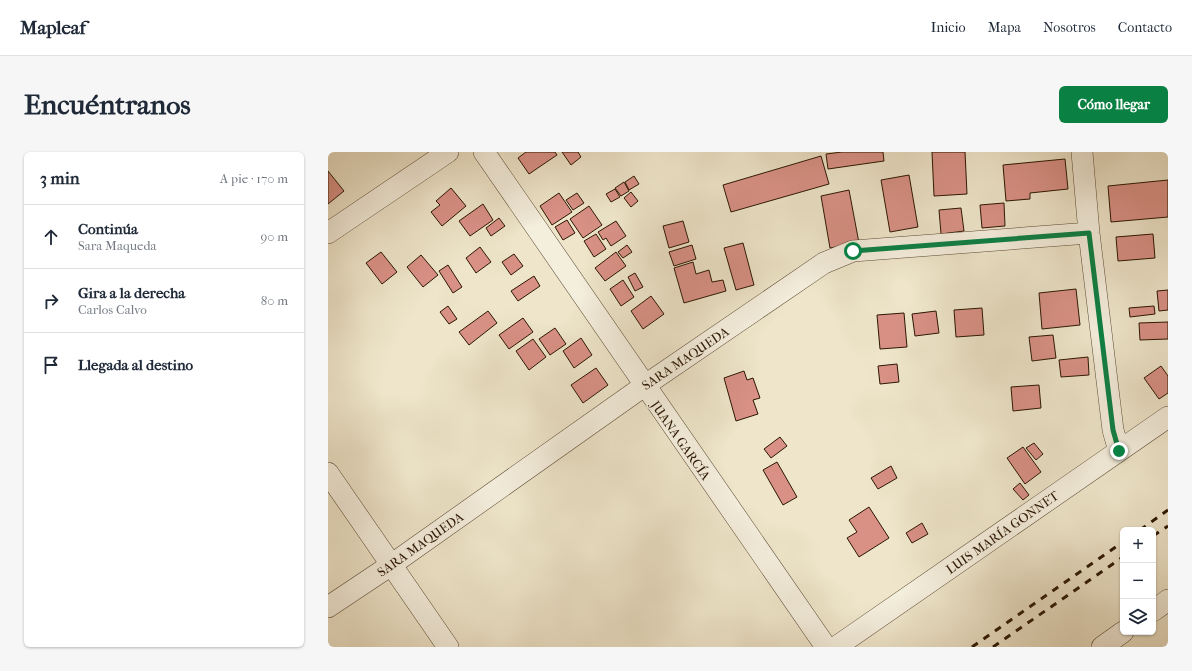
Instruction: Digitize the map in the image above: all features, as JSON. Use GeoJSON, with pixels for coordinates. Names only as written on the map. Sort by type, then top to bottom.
{"type":"FeatureCollection","features":[{"type":"Feature","properties":{"kind":"street"},"geometry":{"type":"LineString","coordinates":[[328,233],[448,152]]}},
{"type":"Feature","properties":{"kind":"street","name":"JUANA GARCÍA"},"geometry":{"type":"LineString","coordinates":[[484,152],[644,386],[826,647]]}},
{"type":"Feature","properties":{"kind":"street"},"geometry":{"type":"LineString","coordinates":[[1082,152],[1089,233],[1113,430],[1119,451]]}},
{"type":"Feature","properties":{"kind":"street","name":"SARA MAQUEDA"},"geometry":{"type":"LineString","coordinates":[[328,607],[391,565],[644,386],[824,263],[853,251],[1089,233]]}},
{"type":"Feature","properties":{"kind":"street","name":"LUIS MARÍA GONNET"},"geometry":{"type":"LineString","coordinates":[[836,647],[1168,417]]}},
{"type":"Feature","properties":{"kind":"street"},"geometry":{"type":"LineString","coordinates":[[328,473],[448,647]]}},
{"type":"Feature","properties":{"kind":"street"},"geometry":{"type":"LineString","coordinates":[[1156,609],[1168,600]]}},
{"type":"Feature","properties":{"kind":"street"},"geometry":{"type":"LineString","coordinates":[[1102,647],[1120,634]]}},
{"type":"Feature","properties":{"kind":"building"},"geometry":{"type":"Polygon","coordinates":[[[526,152],[555,152],[557,155],[529,174],[518,158],[526,152]]]}},
{"type":"Feature","properties":{"kind":"building"},"geometry":{"type":"Polygon","coordinates":[[[562,152],[578,152],[581,157],[571,165],[562,152]]]}},
{"type":"Feature","properties":{"kind":"building"},"geometry":{"type":"Polygon","coordinates":[[[842,152],[883,152],[884,161],[828,169],[826,154],[842,152]]]}},
{"type":"Feature","properties":{"kind":"building"},"geometry":{"type":"Polygon","coordinates":[[[932,152],[965,152],[967,194],[934,196],[932,152]]]}},
{"type":"Feature","properties":{"kind":"building"},"geometry":{"type":"Polygon","coordinates":[[[821,156],[829,184],[731,212],[723,185],[821,156]]]}},
{"type":"Feature","properties":{"kind":"building"},"geometry":{"type":"Polygon","coordinates":[[[1065,159],[1068,189],[1030,193],[1030,199],[1006,201],[1003,165],[1065,159]]]}},
{"type":"Feature","properties":{"kind":"building"},"geometry":{"type":"Polygon","coordinates":[[[328,171],[344,191],[328,204],[328,171]]]}},
{"type":"Feature","properties":{"kind":"building"},"geometry":{"type":"Polygon","coordinates":[[[909,175],[918,227],[890,232],[881,180],[909,175]]]}},
{"type":"Feature","properties":{"kind":"building"},"geometry":{"type":"Polygon","coordinates":[[[634,176],[639,184],[629,190],[625,182],[634,176]]]}},
{"type":"Feature","properties":{"kind":"building"},"geometry":{"type":"Polygon","coordinates":[[[1168,180],[1168,217],[1111,222],[1108,186],[1168,180]]]}},
{"type":"Feature","properties":{"kind":"building"},"geometry":{"type":"Polygon","coordinates":[[[624,182],[629,191],[621,196],[615,188],[624,182]]]}},
{"type":"Feature","properties":{"kind":"building"},"geometry":{"type":"Polygon","coordinates":[[[451,188],[466,206],[442,226],[431,212],[440,205],[436,201],[451,188]]]}},
{"type":"Feature","properties":{"kind":"building"},"geometry":{"type":"Polygon","coordinates":[[[615,189],[620,197],[611,202],[606,194],[615,189]]]}},
{"type":"Feature","properties":{"kind":"building"},"geometry":{"type":"Polygon","coordinates":[[[849,190],[859,243],[830,248],[821,196],[849,190]]]}},
{"type":"Feature","properties":{"kind":"building"},"geometry":{"type":"Polygon","coordinates":[[[631,192],[638,201],[631,207],[624,198],[631,192]]]}},
{"type":"Feature","properties":{"kind":"building"},"geometry":{"type":"Polygon","coordinates":[[[559,193],[572,212],[552,225],[540,206],[559,193]]]}},
{"type":"Feature","properties":{"kind":"building"},"geometry":{"type":"Polygon","coordinates":[[[577,193],[584,203],[573,210],[566,200],[577,193]]]}},
{"type":"Feature","properties":{"kind":"building"},"geometry":{"type":"Polygon","coordinates":[[[1004,203],[1005,226],[982,228],[980,205],[1004,203]]]}},
{"type":"Feature","properties":{"kind":"building"},"geometry":{"type":"Polygon","coordinates":[[[483,204],[493,220],[470,236],[459,221],[483,204]]]}},
{"type":"Feature","properties":{"kind":"building"},"geometry":{"type":"Polygon","coordinates":[[[589,206],[602,225],[583,238],[570,219],[589,206]]]}},
{"type":"Feature","properties":{"kind":"building"},"geometry":{"type":"Polygon","coordinates":[[[961,208],[964,231],[941,234],[939,210],[961,208]]]}},
{"type":"Feature","properties":{"kind":"building"},"geometry":{"type":"Polygon","coordinates":[[[499,218],[505,226],[491,236],[486,228],[499,218]]]}},
{"type":"Feature","properties":{"kind":"building"},"geometry":{"type":"Polygon","coordinates":[[[567,220],[575,233],[563,240],[555,227],[567,220]]]}},
{"type":"Feature","properties":{"kind":"building"},"geometry":{"type":"Polygon","coordinates":[[[616,221],[626,236],[611,246],[606,238],[603,240],[598,232],[616,221]]]}},
{"type":"Feature","properties":{"kind":"building"},"geometry":{"type":"Polygon","coordinates":[[[683,221],[689,242],[669,248],[663,226],[683,221]]]}},
{"type":"Feature","properties":{"kind":"building"},"geometry":{"type":"Polygon","coordinates":[[[596,234],[606,249],[594,257],[584,241],[596,234]]]}},
{"type":"Feature","properties":{"kind":"building"},"geometry":{"type":"Polygon","coordinates":[[[1153,234],[1155,258],[1118,261],[1116,237],[1153,234]]]}},
{"type":"Feature","properties":{"kind":"building"},"geometry":{"type":"Polygon","coordinates":[[[743,243],[754,285],[736,290],[724,248],[743,243]]]}},
{"type":"Feature","properties":{"kind":"building"},"geometry":{"type":"Polygon","coordinates":[[[627,245],[632,252],[623,258],[618,252],[627,245]]]}},
{"type":"Feature","properties":{"kind":"building"},"geometry":{"type":"Polygon","coordinates":[[[692,245],[696,259],[674,266],[669,252],[692,245]]]}},
{"type":"Feature","properties":{"kind":"building"},"geometry":{"type":"Polygon","coordinates":[[[480,247],[491,262],[476,273],[466,258],[480,247]]]}},
{"type":"Feature","properties":{"kind":"building"},"geometry":{"type":"Polygon","coordinates":[[[381,252],[397,272],[382,284],[366,263],[381,252]]]}},
{"type":"Feature","properties":{"kind":"building"},"geometry":{"type":"Polygon","coordinates":[[[616,252],[626,266],[605,281],[595,268],[616,252]]]}},
{"type":"Feature","properties":{"kind":"building"},"geometry":{"type":"Polygon","coordinates":[[[514,254],[523,266],[511,275],[502,262],[514,254]]]}},
{"type":"Feature","properties":{"kind":"building"},"geometry":{"type":"Polygon","coordinates":[[[421,255],[438,275],[423,287],[407,267],[421,255]]]}},
{"type":"Feature","properties":{"kind":"building"},"geometry":{"type":"Polygon","coordinates":[[[693,262],[696,274],[709,270],[712,282],[723,280],[726,291],[684,303],[674,268],[693,262]]]}},
{"type":"Feature","properties":{"kind":"building"},"geometry":{"type":"Polygon","coordinates":[[[448,265],[462,287],[453,293],[439,271],[448,265]]]}},
{"type":"Feature","properties":{"kind":"building"},"geometry":{"type":"Polygon","coordinates":[[[635,273],[643,287],[635,291],[628,277],[635,273]]]}},
{"type":"Feature","properties":{"kind":"building"},"geometry":{"type":"Polygon","coordinates":[[[534,276],[540,286],[518,301],[511,291],[534,276]]]}},
{"type":"Feature","properties":{"kind":"building"},"geometry":{"type":"Polygon","coordinates":[[[623,280],[634,297],[621,306],[610,289],[623,280]]]}},
{"type":"Feature","properties":{"kind":"building"},"geometry":{"type":"Polygon","coordinates":[[[1076,289],[1080,325],[1042,329],[1039,293],[1076,289]]]}},
{"type":"Feature","properties":{"kind":"building"},"geometry":{"type":"Polygon","coordinates":[[[1168,290],[1168,310],[1159,311],[1157,291],[1168,290]]]}},
{"type":"Feature","properties":{"kind":"building"},"geometry":{"type":"Polygon","coordinates":[[[651,296],[664,314],[643,329],[631,311],[651,296]]]}},
{"type":"Feature","properties":{"kind":"building"},"geometry":{"type":"Polygon","coordinates":[[[448,306],[457,319],[449,324],[440,312],[448,306]]]}},
{"type":"Feature","properties":{"kind":"building"},"geometry":{"type":"Polygon","coordinates":[[[1154,306],[1155,314],[1130,317],[1129,308],[1154,306]]]}},
{"type":"Feature","properties":{"kind":"building"},"geometry":{"type":"Polygon","coordinates":[[[982,308],[984,335],[956,337],[954,310],[982,308]]]}},
{"type":"Feature","properties":{"kind":"building"},"geometry":{"type":"Polygon","coordinates":[[[488,311],[497,323],[469,345],[459,332],[488,311]]]}},
{"type":"Feature","properties":{"kind":"building"},"geometry":{"type":"Polygon","coordinates":[[[936,311],[939,333],[915,336],[912,314],[936,311]]]}},
{"type":"Feature","properties":{"kind":"building"},"geometry":{"type":"Polygon","coordinates":[[[904,313],[907,347],[880,349],[877,315],[904,313]]]}},
{"type":"Feature","properties":{"kind":"building"},"geometry":{"type":"Polygon","coordinates":[[[523,318],[533,332],[509,349],[499,335],[523,318]]]}},
{"type":"Feature","properties":{"kind":"building"},"geometry":{"type":"Polygon","coordinates":[[[1168,322],[1168,339],[1140,340],[1139,323],[1168,322]]]}},
{"type":"Feature","properties":{"kind":"building"},"geometry":{"type":"Polygon","coordinates":[[[555,328],[566,344],[550,355],[539,339],[555,328]]]}},
{"type":"Feature","properties":{"kind":"building"},"geometry":{"type":"Polygon","coordinates":[[[1053,335],[1056,358],[1032,361],[1029,337],[1053,335]]]}},
{"type":"Feature","properties":{"kind":"building"},"geometry":{"type":"Polygon","coordinates":[[[581,338],[592,355],[574,368],[563,351],[581,338]]]}},
{"type":"Feature","properties":{"kind":"building"},"geometry":{"type":"Polygon","coordinates":[[[533,339],[546,357],[529,370],[516,351],[533,339]]]}},
{"type":"Feature","properties":{"kind":"building"},"geometry":{"type":"Polygon","coordinates":[[[1088,357],[1089,375],[1061,377],[1059,360],[1088,357]]]}},
{"type":"Feature","properties":{"kind":"building"},"geometry":{"type":"Polygon","coordinates":[[[897,364],[899,382],[880,384],[878,366],[897,364]]]}},
{"type":"Feature","properties":{"kind":"building"},"geometry":{"type":"Polygon","coordinates":[[[1161,366],[1168,376],[1168,393],[1159,399],[1144,378],[1161,366]]]}},
{"type":"Feature","properties":{"kind":"building"},"geometry":{"type":"Polygon","coordinates":[[[596,368],[608,385],[583,403],[571,385],[596,368]]]}},
{"type":"Feature","properties":{"kind":"building"},"geometry":{"type":"Polygon","coordinates":[[[744,371],[747,380],[753,378],[760,398],[753,400],[758,414],[736,421],[724,378],[744,371]]]}},
{"type":"Feature","properties":{"kind":"building"},"geometry":{"type":"Polygon","coordinates":[[[1039,385],[1041,408],[1013,411],[1011,387],[1039,385]]]}},
{"type":"Feature","properties":{"kind":"building"},"geometry":{"type":"Polygon","coordinates":[[[780,437],[787,446],[771,458],[764,449],[780,437]]]}},
{"type":"Feature","properties":{"kind":"building"},"geometry":{"type":"Polygon","coordinates":[[[1034,443],[1043,454],[1036,460],[1026,448],[1034,443]]]}},
{"type":"Feature","properties":{"kind":"building"},"geometry":{"type":"Polygon","coordinates":[[[1023,447],[1041,472],[1025,484],[1007,458],[1023,447]]]}},
{"type":"Feature","properties":{"kind":"building"},"geometry":{"type":"Polygon","coordinates":[[[777,462],[797,497],[783,505],[763,470],[777,462]]]}},
{"type":"Feature","properties":{"kind":"building"},"geometry":{"type":"Polygon","coordinates":[[[891,466],[897,478],[878,489],[871,478],[891,466]]]}},
{"type":"Feature","properties":{"kind":"building"},"geometry":{"type":"Polygon","coordinates":[[[1020,483],[1029,495],[1023,500],[1013,489],[1020,483]]]}},
{"type":"Feature","properties":{"kind":"building"},"geometry":{"type":"Polygon","coordinates":[[[869,507],[889,538],[859,557],[847,538],[857,532],[849,520],[869,507]]]}},
{"type":"Feature","properties":{"kind":"building"},"geometry":{"type":"Polygon","coordinates":[[[922,523],[928,534],[912,543],[906,533],[922,523]]]}},
{"type":"Feature","properties":{"kind":"railway"},"geometry":{"type":"LineString","coordinates":[[1144,527],[1168,510]]}},
{"type":"Feature","properties":{"kind":"railway"},"geometry":{"type":"LineString","coordinates":[[1156,534],[1168,526]]}},
{"type":"Feature","properties":{"kind":"railway"},"geometry":{"type":"LineString","coordinates":[[972,647],[1120,544]]}},
{"type":"Feature","properties":{"kind":"railway"},"geometry":{"type":"LineString","coordinates":[[993,647],[1120,559]]}},
{"type":"Feature","properties":{"kind":"route"},"geometry":{"type":"LineString","coordinates":[[853,251],[1089,233],[1113,430],[1119,451]]}}]}
